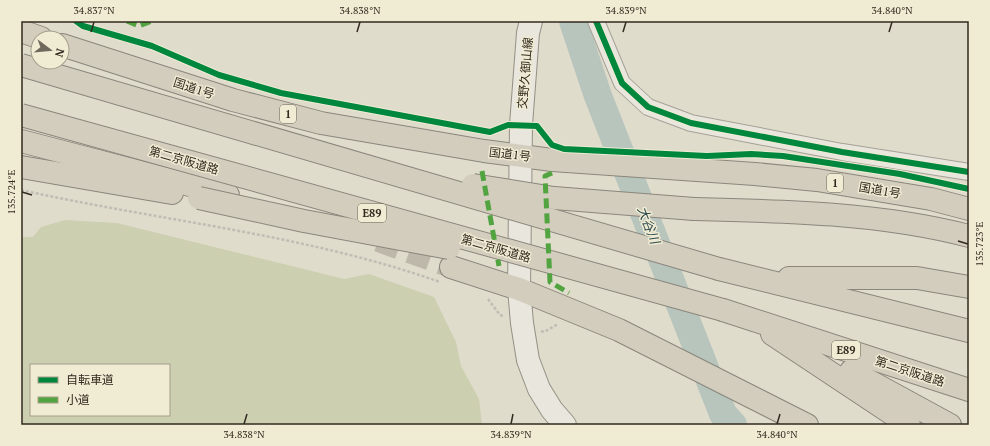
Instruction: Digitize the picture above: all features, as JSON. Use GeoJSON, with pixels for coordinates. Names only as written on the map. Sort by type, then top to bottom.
{"type":"FeatureCollection","features":[{"type":"Feature","properties":{"kind":"highway","name":"国道1号"},"geometry":{"type":"LineString","coordinates":[[70,48],[233,100],[321,123],[484,151],[552,160],[700,170],[816,180],[931,199],[969,209]]}},
{"type":"Feature","properties":{"kind":"highway"},"geometry":{"type":"LineString","coordinates":[[21,66],[204,118],[604,237],[719,269],[969,331]]}},
{"type":"Feature","properties":{"kind":"highway","name":"第二京阪道路"},"geometry":{"type":"LineString","coordinates":[[21,115],[595,276],[723,310],[969,390]]}},
{"type":"Feature","properties":{"kind":"highway"},"geometry":{"type":"LineString","coordinates":[[204,118],[449,180],[500,190],[554,198],[694,209],[795,211],[861,217],[969,236]]}},
{"type":"Feature","properties":{"kind":"highway"},"geometry":{"type":"LineString","coordinates":[[21,141],[299,213]]}},
{"type":"Feature","properties":{"kind":"highway"},"geometry":{"type":"LineString","coordinates":[[21,167],[199,198],[304,221],[595,276]]}},
{"type":"Feature","properties":{"kind":"highway"},"geometry":{"type":"LineString","coordinates":[[744,275],[776,278],[917,278],[969,287]]}},
{"type":"Feature","properties":{"kind":"highway"},"geometry":{"type":"LineString","coordinates":[[448,276],[519,289],[619,330],[759,399],[807,425]]}},
{"type":"Feature","properties":{"kind":"highway"},"geometry":{"type":"LineString","coordinates":[[761,323],[777,338],[909,425]]}},
{"type":"Feature","properties":{"kind":"highway"},"geometry":{"type":"LineString","coordinates":[[795,334],[819,353],[950,425]]}},
{"type":"Feature","properties":{"kind":"main road","name":"交野久御山線"},"geometry":{"type":"LineString","coordinates":[[531,21],[528,33],[521,125],[519,289],[522,323],[528,360],[538,389],[552,410],[565,425]]}},
{"type":"Feature","properties":{"kind":"street"},"geometry":{"type":"LineString","coordinates":[[596,21],[622,83],[648,107],[691,122],[842,152],[969,172]]}},
{"type":"Feature","properties":{"kind":"path"},"geometry":{"type":"LineString","coordinates":[[21,190],[290,240],[448,276]]}},
{"type":"Feature","properties":{"kind":"path"},"geometry":{"type":"LineString","coordinates":[[481,297],[488,299],[500,315],[544,332],[558,324],[565,324]]}},
{"type":"Feature","properties":{"kind":"green space"},"geometry":{"type":"Polygon","coordinates":[[[65,220],[117,223],[344,279],[369,274],[434,297],[456,342],[461,366],[479,399],[482,425],[21,425],[21,237],[33,237],[41,227],[65,220]]]}},
{"type":"Feature","properties":{"kind":"waterway","name":"大谷川"},"geometry":{"type":"LineString","coordinates":[[573,21],[598,96],[723,414],[733,425]]}},
{"type":"Feature","properties":{"kind":"tunnel"},"geometry":{"type":"LineString","coordinates":[[378,241],[451,267]]}},
{"type":"Feature","properties":{"kind":"marked path"},"geometry":{"type":"LineString","coordinates":[[127,21],[139,26],[152,21]]}},
{"type":"Feature","properties":{"kind":"marked path"},"geometry":{"type":"LineString","coordinates":[[482,171],[499,266]]}},
{"type":"Feature","properties":{"kind":"marked path"},"geometry":{"type":"LineString","coordinates":[[552,173],[545,176],[550,282],[569,293]]}},
{"type":"Feature","properties":{"kind":"cycle path"},"geometry":{"type":"LineString","coordinates":[[76,21],[83,26],[152,46],[219,75],[281,93],[490,132],[508,125],[537,126],[552,145],[564,149],[707,156],[751,154],[783,156],[900,174],[969,189]]}},
{"type":"Feature","properties":{"kind":"cycle path"},"geometry":{"type":"LineString","coordinates":[[596,21],[622,83],[648,107],[691,123],[842,152],[969,172]]}}]}
